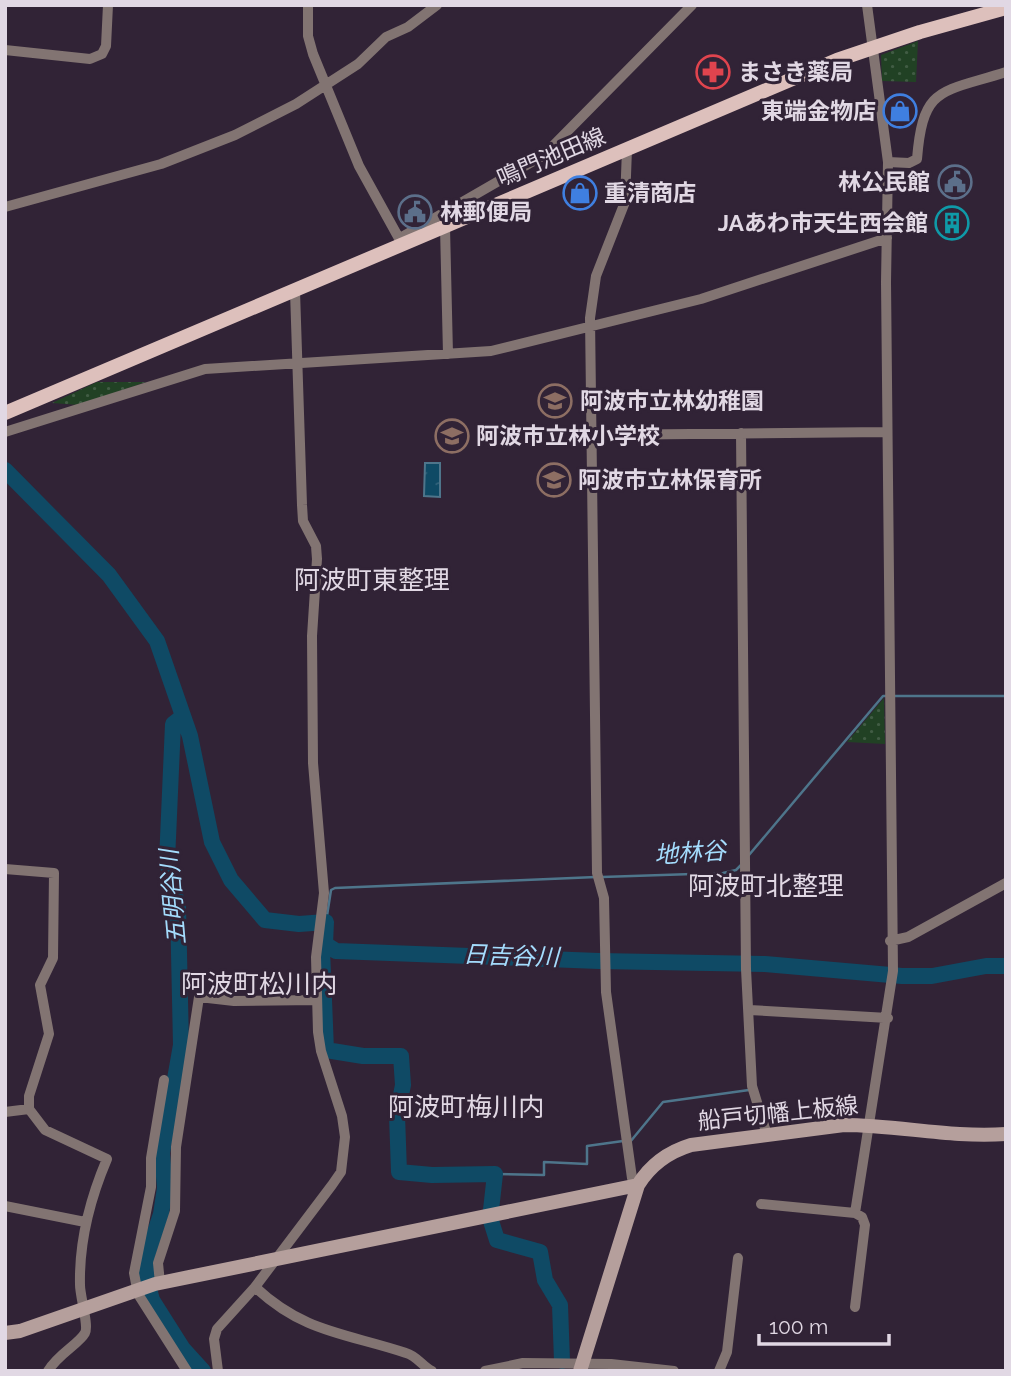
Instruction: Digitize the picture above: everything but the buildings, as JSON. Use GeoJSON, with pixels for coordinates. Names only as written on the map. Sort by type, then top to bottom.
{"type":"FeatureCollection","features":[{"type":"Feature","properties":{"kind":"main road","name":"鳴門池田線"},"geometry":{"type":"LineString","coordinates":[[5,413],[295,291],[401,242],[445,227],[872,49],[1006,8]]}},
{"type":"Feature","properties":{"kind":"street"},"geometry":{"type":"LineString","coordinates":[[5,50],[90,59],[102,54],[106,46],[108,5]]}},
{"type":"Feature","properties":{"kind":"street"},"geometry":{"type":"LineString","coordinates":[[308,5],[308,36],[325,85],[359,166],[401,242],[544,155],[692,5]]}},
{"type":"Feature","properties":{"kind":"street"},"geometry":{"type":"LineString","coordinates":[[5,207],[191,153],[296,104],[358,65],[386,37],[437,5]]}},
{"type":"Feature","properties":{"kind":"street"},"geometry":{"type":"LineString","coordinates":[[855,1213],[867,1125],[888,1018],[892,975],[888,696],[888,162],[867,5]]}},
{"type":"Feature","properties":{"kind":"street"},"geometry":{"type":"LineString","coordinates":[[888,162],[909,163],[917,159],[920,124],[933,99],[947,91],[1006,72]]}},
{"type":"Feature","properties":{"kind":"street"},"geometry":{"type":"LineString","coordinates":[[5,1333],[20,1331],[148,1286],[638,1185],[632,1178],[604,962],[604,898],[599,878],[591,328],[596,276],[625,202],[627,149]]}},
{"type":"Feature","properties":{"kind":"street"},"geometry":{"type":"LineString","coordinates":[[445,227],[448,354]]}},
{"type":"Feature","properties":{"kind":"street"},"geometry":{"type":"LineString","coordinates":[[5,432],[184,373],[491,351],[701,299],[887,238]]}},
{"type":"Feature","properties":{"kind":"street"},"geometry":{"type":"LineString","coordinates":[[218,1371],[214,1339],[217,1329],[255,1287],[341,1172],[345,1154],[342,1116],[321,1051],[317,1000],[316,947],[323,884],[313,763],[312,636],[317,559],[316,546],[303,521],[295,291]]}},
{"type":"Feature","properties":{"kind":"street"},"geometry":{"type":"LineString","coordinates":[[593,435],[887,432]]}},
{"type":"Feature","properties":{"kind":"street"},"geometry":{"type":"LineString","coordinates":[[741,433],[746,964],[752,1086],[767,1135]]}},
{"type":"Feature","properties":{"kind":"street"},"geometry":{"type":"LineString","coordinates":[[5,869],[54,873],[53,958],[40,985],[49,1034],[29,1096],[29,1109],[44,1130],[107,1159],[85,1222],[80,1283],[82,1308],[88,1326],[85,1334],[61,1352],[48,1371]]}},
{"type":"Feature","properties":{"kind":"street"},"geometry":{"type":"LineString","coordinates":[[890,941],[908,937],[1006,883]]}},
{"type":"Feature","properties":{"kind":"street"},"geometry":{"type":"LineString","coordinates":[[148,1286],[175,1211],[175,1155],[199,997],[234,1001],[317,1000]]}},
{"type":"Feature","properties":{"kind":"street"},"geometry":{"type":"LineString","coordinates":[[749,1010],[888,1018]]}},
{"type":"Feature","properties":{"kind":"street"},"geometry":{"type":"LineString","coordinates":[[164,1080],[151,1158],[150,1186],[134,1273],[148,1286],[187,1371]]}},
{"type":"Feature","properties":{"kind":"street"},"geometry":{"type":"LineString","coordinates":[[5,1112],[29,1109]]}},
{"type":"Feature","properties":{"kind":"street","name":"船戸切幡上板線"},"geometry":{"type":"LineString","coordinates":[[581,1368],[638,1185],[647,1170],[675,1150],[691,1144],[867,1125],[947,1135],[1006,1134]]}},
{"type":"Feature","properties":{"kind":"street"},"geometry":{"type":"LineString","coordinates":[[761,1204],[855,1213],[862,1217],[865,1225],[855,1307]]}},
{"type":"Feature","properties":{"kind":"street"},"geometry":{"type":"LineString","coordinates":[[5,1206],[85,1222]]}},
{"type":"Feature","properties":{"kind":"street"},"geometry":{"type":"LineString","coordinates":[[719,1371],[727,1352],[738,1258]]}},
{"type":"Feature","properties":{"kind":"street"},"geometry":{"type":"LineString","coordinates":[[255,1287],[302,1321],[325,1332],[409,1353],[427,1370]]}},
{"type":"Feature","properties":{"kind":"street"},"geometry":{"type":"LineString","coordinates":[[485,1371],[523,1363],[581,1368],[611,1364],[674,1371]]}},
{"type":"Feature","properties":{"kind":"green space"},"geometry":{"type":"Polygon","coordinates":[[[918,41],[916,82],[882,81],[881,55],[918,41]]]}},
{"type":"Feature","properties":{"kind":"green space"},"geometry":{"type":"Polygon","coordinates":[[[97,382],[146,382],[79,405],[52,403],[97,382]]]}},
{"type":"Feature","properties":{"kind":"green space"},"geometry":{"type":"Polygon","coordinates":[[[884,698],[885,744],[847,742],[884,698]]]}},
{"type":"Feature","properties":{"kind":"water"},"geometry":{"type":"Polygon","coordinates":[[[425,463],[440,463],[440,497],[424,496],[425,463]]]}},
{"type":"Feature","properties":{"kind":"waterway","name":"日吉谷川"},"geometry":{"type":"LineString","coordinates":[[5,470],[109,575],[157,641],[190,736],[212,842],[231,880],[265,920],[299,924],[326,922],[325,944],[336,951],[765,964],[902,976],[932,976],[986,966],[1006,966]]}},
{"type":"Feature","properties":{"kind":"waterway","name":"地林谷"},"geometry":{"type":"LineString","coordinates":[[749,855],[883,696],[1006,696]]}},
{"type":"Feature","properties":{"kind":"waterway","name":"五明谷川"},"geometry":{"type":"LineString","coordinates":[[182,717],[173,724],[167,861],[178,907],[181,1045],[162,1153],[165,1188],[161,1214],[147,1256],[147,1281],[152,1300],[183,1349],[203,1371]]}},
{"type":"Feature","properties":{"kind":"waterway","name":"地林谷"},"geometry":{"type":"LineString","coordinates":[[602,877],[723,873],[736,870],[743,863]]}},
{"type":"Feature","properties":{"kind":"waterway","name":"地林谷"},"geometry":{"type":"LineString","coordinates":[[326,922],[331,890],[335,888],[596,877]]}},
{"type":"Feature","properties":{"kind":"waterway"},"geometry":{"type":"LineString","coordinates":[[322,949],[326,1050],[363,1056],[401,1056],[403,1085],[397,1115],[399,1172],[432,1175],[495,1174],[491,1210]]}},
{"type":"Feature","properties":{"kind":"waterway"},"geometry":{"type":"LineString","coordinates":[[630,1142],[663,1102],[749,1090]]}},
{"type":"Feature","properties":{"kind":"waterway"},"geometry":{"type":"LineString","coordinates":[[495,1174],[544,1175],[544,1162],[587,1164],[587,1146],[623,1141]]}},
{"type":"Feature","properties":{"kind":"waterway"},"geometry":{"type":"LineString","coordinates":[[491,1221],[497,1240],[540,1252],[545,1280],[560,1305],[562,1361]]}},
{"type":"Feature","properties":{"kind":"place","name":"まさき薬局"},"geometry":{"type":"Point","coordinates":[713,72]}},
{"type":"Feature","properties":{"kind":"place","name":"東端金物店"},"geometry":{"type":"Point","coordinates":[900,111]}},
{"type":"Feature","properties":{"kind":"place","name":"林公民館"},"geometry":{"type":"Point","coordinates":[955,182]}},
{"type":"Feature","properties":{"kind":"place","name":"重清商店"},"geometry":{"type":"Point","coordinates":[580,193]}},
{"type":"Feature","properties":{"kind":"place","name":"林郵便局"},"geometry":{"type":"Point","coordinates":[415,212]}},
{"type":"Feature","properties":{"kind":"place","name":"JAあわ市天生西会館"},"geometry":{"type":"Point","coordinates":[952,223]}},
{"type":"Feature","properties":{"kind":"place","name":"阿波市立林幼稚園"},"geometry":{"type":"Point","coordinates":[555,401]}},
{"type":"Feature","properties":{"kind":"place","name":"阿波市立林小学校"},"geometry":{"type":"Point","coordinates":[452,436]}},
{"type":"Feature","properties":{"kind":"place","name":"阿波市立林保育所"},"geometry":{"type":"Point","coordinates":[554,480]}},
{"type":"Feature","properties":{"kind":"district","name":"阿波町東整理"},"geometry":{"type":"Point","coordinates":[372,580]}},
{"type":"Feature","properties":{"kind":"district","name":"阿波町北整理"},"geometry":{"type":"Point","coordinates":[766,886]}},
{"type":"Feature","properties":{"kind":"district","name":"阿波町松川内"},"geometry":{"type":"Point","coordinates":[259,984]}},
{"type":"Feature","properties":{"kind":"district","name":"阿波町梅川内"},"geometry":{"type":"Point","coordinates":[466,1107]}}]}
